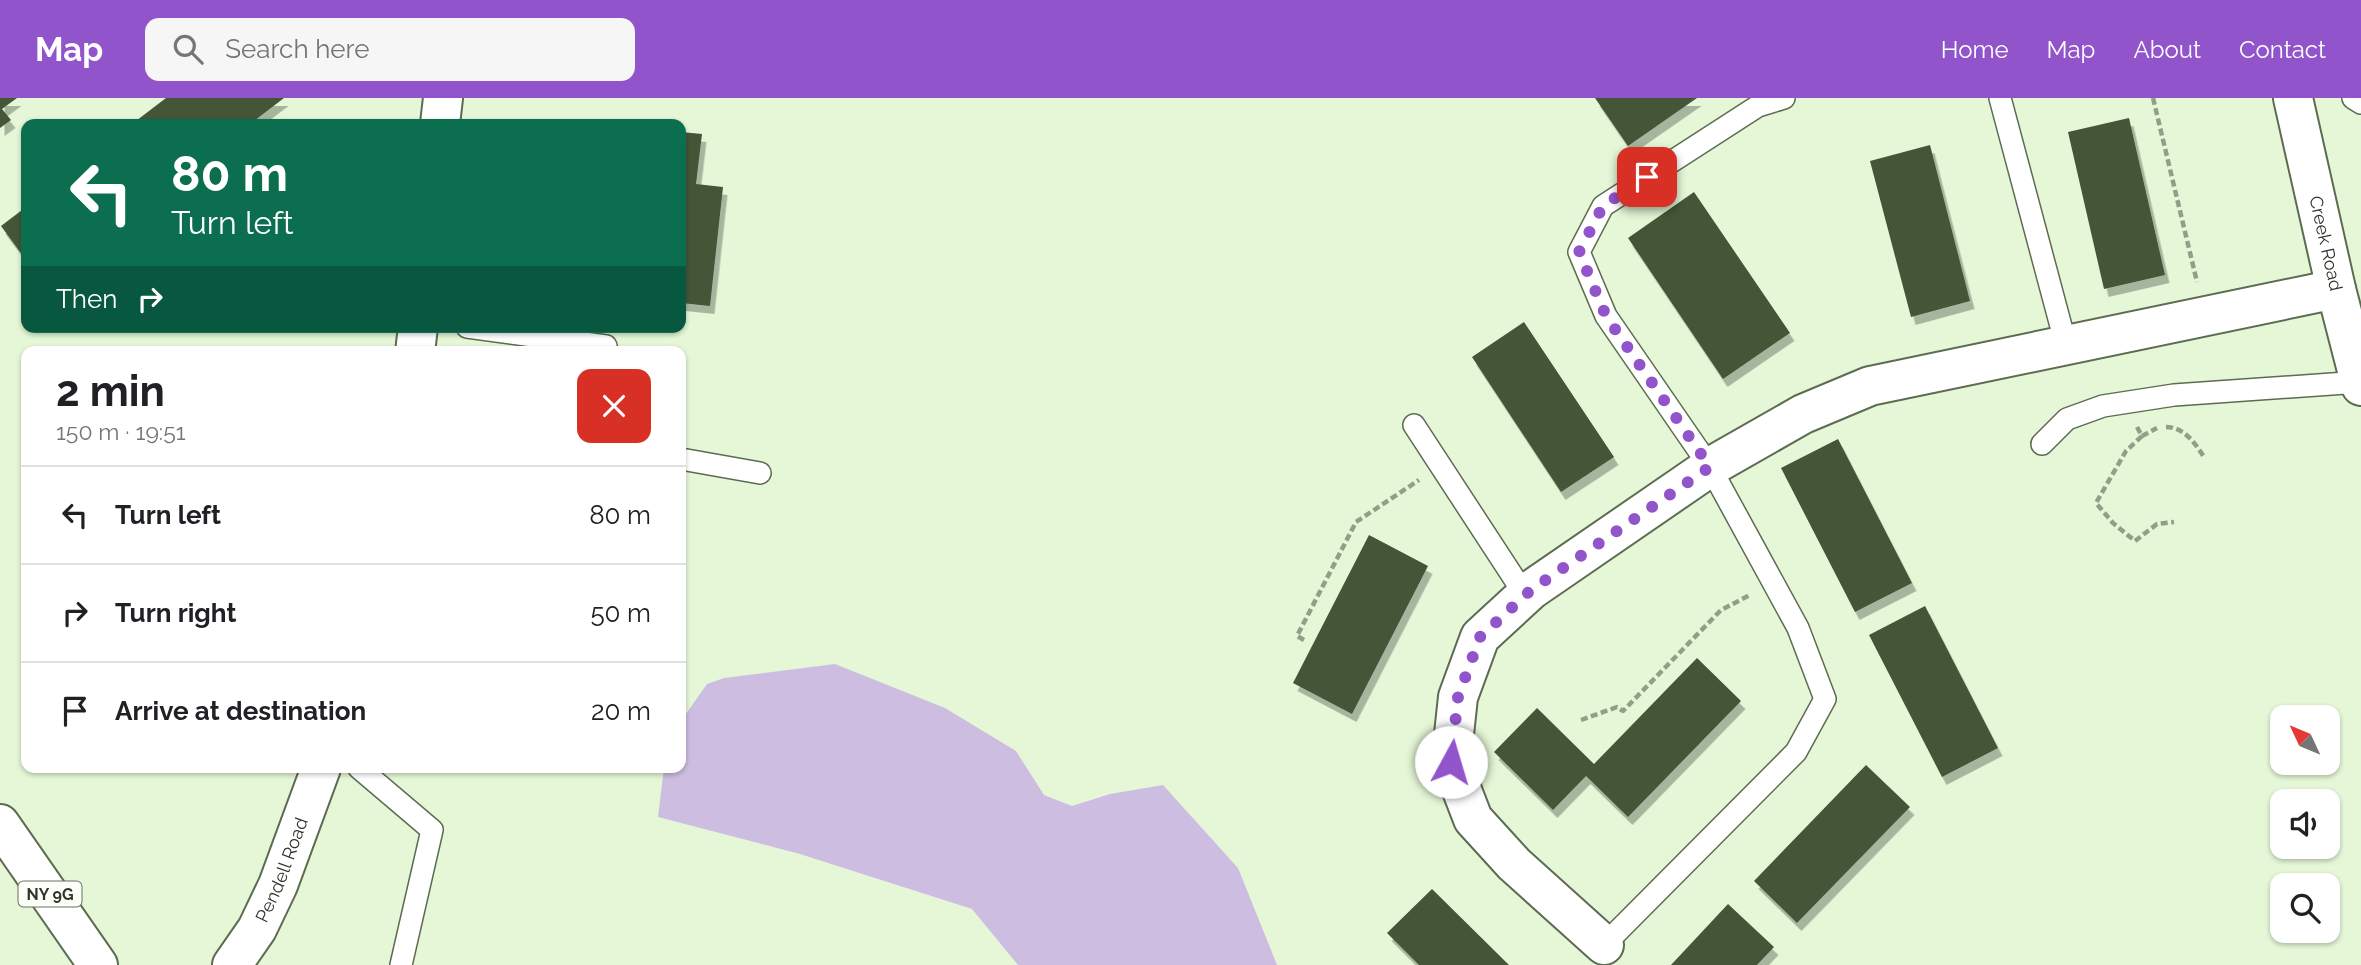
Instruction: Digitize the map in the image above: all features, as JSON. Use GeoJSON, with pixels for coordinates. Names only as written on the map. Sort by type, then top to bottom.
{"type":"FeatureCollection","features":[{"type":"Feature","properties":{"kind":"street"},"geometry":{"type":"LineString","coordinates":[[441,119],[443,98]]}},
{"type":"Feature","properties":{"kind":"street","name":"Creek Road"},"geometry":{"type":"LineString","coordinates":[[2293,98],[2360,384]]}},
{"type":"Feature","properties":{"kind":"street"},"geometry":{"type":"LineString","coordinates":[[1604,945],[1514,864],[1473,819],[1451,762],[1458,697],[1480,637],[1525,595],[1710,467],[1803,414],[1870,386],[2336,289]]}},
{"type":"Feature","properties":{"kind":"street","name":"Pendell Road"},"geometry":{"type":"LineString","coordinates":[[232,965],[257,929],[278,885],[319,773]]}},
{"type":"Feature","properties":{"kind":"street","name":"NY 9G"},"geometry":{"type":"LineString","coordinates":[[0,824],[98,965]]}},
{"type":"Feature","properties":{"kind":"lane"},"geometry":{"type":"LineString","coordinates":[[1604,945],[1796,752],[1825,698],[1798,628],[1710,467],[1606,316],[1579,252],[1603,206],[1758,106],[1784,98]]}},
{"type":"Feature","properties":{"kind":"lane"},"geometry":{"type":"LineString","coordinates":[[2000,98],[2066,345]]}},
{"type":"Feature","properties":{"kind":"lane"},"geometry":{"type":"LineString","coordinates":[[2353,98],[2361,103]]}},
{"type":"Feature","properties":{"kind":"lane"},"geometry":{"type":"LineString","coordinates":[[511,333],[606,346]]}},
{"type":"Feature","properties":{"kind":"lane"},"geometry":{"type":"LineString","coordinates":[[2042,444],[2067,419],[2103,407],[2174,395],[2360,384]]}},
{"type":"Feature","properties":{"kind":"lane"},"geometry":{"type":"LineString","coordinates":[[1414,425],[1525,595]]}},
{"type":"Feature","properties":{"kind":"lane"},"geometry":{"type":"LineString","coordinates":[[686,460],[760,473]]}},
{"type":"Feature","properties":{"kind":"lane"},"geometry":{"type":"LineString","coordinates":[[365,773],[432,830],[401,965]]}},
{"type":"Feature","properties":{"kind":"path"},"geometry":{"type":"LineString","coordinates":[[2153,98],[2205,317]]}},
{"type":"Feature","properties":{"kind":"path"},"geometry":{"type":"LineString","coordinates":[[2120,404],[2142,436]]}},
{"type":"Feature","properties":{"kind":"path"},"geometry":{"type":"LineString","coordinates":[[2174,522],[2157,524],[2135,541],[2113,523],[2096,503],[2126,451],[2142,436],[2158,428],[2172,427],[2184,432],[2204,457]]}},
{"type":"Feature","properties":{"kind":"path"},"geometry":{"type":"LineString","coordinates":[[1304,640],[1297,636],[1356,522],[1441,466]]}},
{"type":"Feature","properties":{"kind":"path"},"geometry":{"type":"LineString","coordinates":[[1581,720],[1617,707],[1623,711],[1721,610],[1773,583]]}},
{"type":"Feature","properties":{"kind":"shaded area"},"geometry":{"type":"Polygon","coordinates":[[[835,664],[945,708],[1016,751],[1044,795],[1072,806],[1110,794],[1163,785],[1238,868],[1277,965],[1018,965],[972,909],[800,854],[658,817],[663,773],[686,773],[686,714],[707,684],[724,678],[835,664]]]}},
{"type":"Feature","properties":{"kind":"building"},"geometry":{"type":"Polygon","coordinates":[[[0,98],[17,98],[2,109],[11,120],[0,128],[0,98]]]}},
{"type":"Feature","properties":{"kind":"building"},"geometry":{"type":"Polygon","coordinates":[[[166,98],[284,98],[257,119],[139,119],[166,98]]]}},
{"type":"Feature","properties":{"kind":"building"},"geometry":{"type":"Polygon","coordinates":[[[1595,98],[1697,98],[1628,146],[1595,98]]]}},
{"type":"Feature","properties":{"kind":"building"},"geometry":{"type":"Polygon","coordinates":[[[2129,118],[2165,275],[2104,289],[2068,132],[2129,118]]]}},
{"type":"Feature","properties":{"kind":"building"},"geometry":{"type":"Polygon","coordinates":[[[686,132],[702,134],[696,184],[723,187],[710,306],[686,304],[686,132]]]}},
{"type":"Feature","properties":{"kind":"building"},"geometry":{"type":"Polygon","coordinates":[[[1930,145],[1970,301],[1911,317],[1870,161],[1930,145]]]}},
{"type":"Feature","properties":{"kind":"building"},"geometry":{"type":"Polygon","coordinates":[[[1694,192],[1790,333],[1723,379],[1628,238],[1694,192]]]}},
{"type":"Feature","properties":{"kind":"building"},"geometry":{"type":"Polygon","coordinates":[[[21,211],[21,253],[1,226],[21,211]]]}},
{"type":"Feature","properties":{"kind":"building"},"geometry":{"type":"Polygon","coordinates":[[[1524,322],[1614,457],[1561,492],[1472,357],[1524,322]]]}},
{"type":"Feature","properties":{"kind":"building"},"geometry":{"type":"Polygon","coordinates":[[[1838,439],[1912,583],[1855,612],[1781,468],[1838,439]]]}},
{"type":"Feature","properties":{"kind":"building"},"geometry":{"type":"Polygon","coordinates":[[[1369,535],[1428,566],[1352,714],[1293,683],[1369,535]]]}},
{"type":"Feature","properties":{"kind":"building"},"geometry":{"type":"Polygon","coordinates":[[[1925,606],[1998,748],[1942,777],[1869,635],[1925,606]]]}},
{"type":"Feature","properties":{"kind":"building"},"geometry":{"type":"Polygon","coordinates":[[[1697,658],[1741,701],[1628,817],[1586,776],[1553,810],[1494,752],[1537,708],[1594,764],[1697,658]]]}},
{"type":"Feature","properties":{"kind":"building"},"geometry":{"type":"Polygon","coordinates":[[[1866,765],[1910,807],[1797,923],[1754,881],[1866,765]]]}},
{"type":"Feature","properties":{"kind":"building"},"geometry":{"type":"Polygon","coordinates":[[[1432,889],[1509,965],[1419,965],[1387,933],[1432,889]]]}},
{"type":"Feature","properties":{"kind":"building"},"geometry":{"type":"Polygon","coordinates":[[[1728,904],[1774,947],[1757,965],[1671,965],[1728,904]]]}},
{"type":"Feature","properties":{"kind":"route"},"geometry":{"type":"LineString","coordinates":[[1451,762],[1458,697],[1480,637],[1531,590],[1710,467],[1606,316],[1579,252],[1603,206],[1647,177]]}}]}
